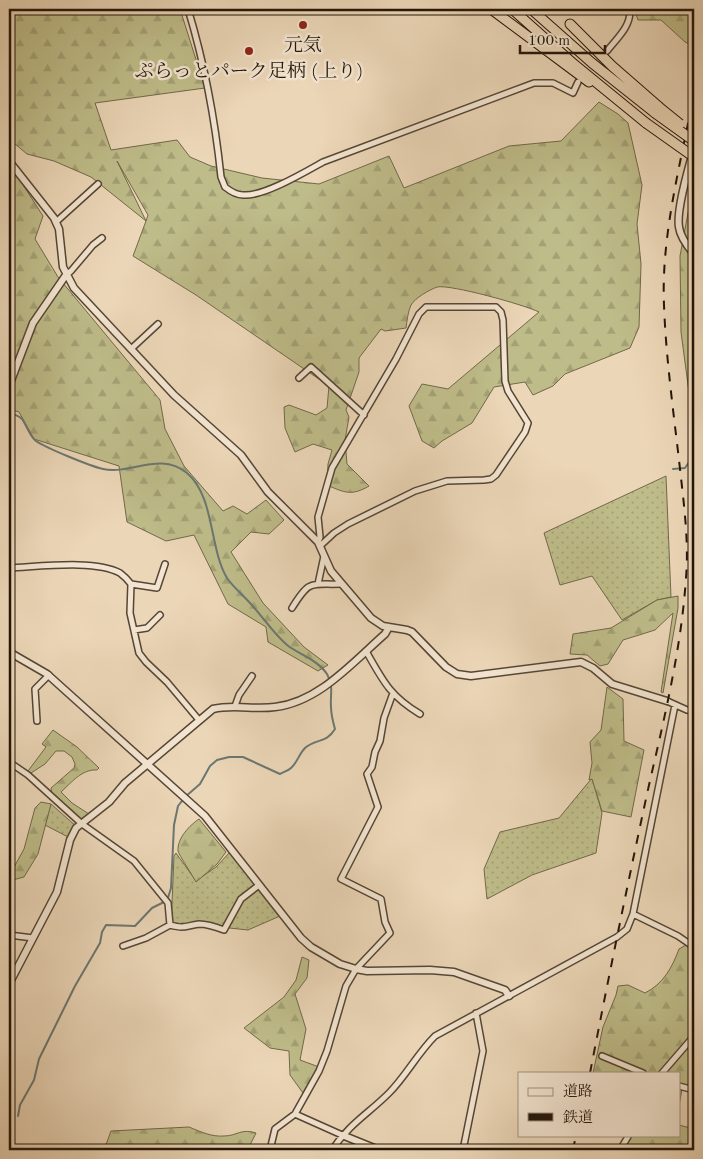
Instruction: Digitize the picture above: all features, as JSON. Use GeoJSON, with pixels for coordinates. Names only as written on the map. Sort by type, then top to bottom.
{"type":"FeatureCollection","features":[{"type":"Feature","properties":{"kind":"highway"},"geometry":{"type":"LineString","coordinates":[[490,9],[570,70],[630,110]]}},
{"type":"Feature","properties":{"kind":"highway"},"geometry":{"type":"LineString","coordinates":[[512,9],[575,65],[630,110],[694,157]]}},
{"type":"Feature","properties":{"kind":"highway"},"geometry":{"type":"LineString","coordinates":[[531,9],[585,57],[694,135]]}},
{"type":"Feature","properties":{"kind":"highway"},"geometry":{"type":"LineString","coordinates":[[570,24],[657,110],[694,141]]}},
{"type":"Feature","properties":{"kind":"street"},"geometry":{"type":"LineString","coordinates":[[188,9],[210,92],[221,177],[225,187],[243,195],[268,189],[296,177],[322,162],[534,83],[552,83],[573,93],[578,82]]}},
{"type":"Feature","properties":{"kind":"street"},"geometry":{"type":"LineString","coordinates":[[607,50],[624,31],[630,9]]}},
{"type":"Feature","properties":{"kind":"street"},"geometry":{"type":"LineString","coordinates":[[694,149],[684,187],[679,227],[694,254]]}},
{"type":"Feature","properties":{"kind":"street"},"geometry":{"type":"LineString","coordinates":[[9,160],[56,222],[59,230],[62,267],[74,288],[174,395],[241,455],[273,498],[319,544],[331,571],[377,623],[412,632],[446,667],[458,674],[471,676],[581,662],[593,668],[612,684],[667,701],[694,712]]}},
{"type":"Feature","properties":{"kind":"street"},"geometry":{"type":"LineString","coordinates":[[56,222],[98,184]]}},
{"type":"Feature","properties":{"kind":"street"},"geometry":{"type":"LineString","coordinates":[[9,386],[33,323],[66,275],[93,244],[102,238]]}},
{"type":"Feature","properties":{"kind":"street"},"geometry":{"type":"LineString","coordinates":[[426,307],[496,307],[501,312],[505,381],[508,391],[528,424],[526,432],[496,475],[491,479],[484,480],[447,481],[415,491],[348,524],[319,544],[318,517],[332,468],[396,359],[419,314],[426,307]]}},
{"type":"Feature","properties":{"kind":"street"},"geometry":{"type":"LineString","coordinates":[[131,349],[158,324]]}},
{"type":"Feature","properties":{"kind":"street"},"geometry":{"type":"LineString","coordinates":[[299,378],[311,367],[364,415]]}},
{"type":"Feature","properties":{"kind":"street"},"geometry":{"type":"LineString","coordinates":[[318,584],[324,556]]}},
{"type":"Feature","properties":{"kind":"street"},"geometry":{"type":"LineString","coordinates":[[9,568],[98,566],[119,573],[131,584],[157,588],[166,564]]}},
{"type":"Feature","properties":{"kind":"street"},"geometry":{"type":"LineString","coordinates":[[131,584],[130,613],[140,653],[199,720]]}},
{"type":"Feature","properties":{"kind":"street"},"geometry":{"type":"LineString","coordinates":[[292,608],[307,587],[318,584],[341,584]]}},
{"type":"Feature","properties":{"kind":"street"},"geometry":{"type":"LineString","coordinates":[[134,630],[148,628],[160,615]]}},
{"type":"Feature","properties":{"kind":"street"},"geometry":{"type":"LineString","coordinates":[[9,984],[57,892],[70,840],[76,828],[109,802],[124,783],[213,709],[227,706],[272,708],[290,705],[335,679],[386,634],[389,627]]}},
{"type":"Feature","properties":{"kind":"street"},"geometry":{"type":"LineString","coordinates":[[366,651],[384,683],[403,704],[420,714]]}},
{"type":"Feature","properties":{"kind":"street"},"geometry":{"type":"LineString","coordinates":[[9,652],[49,675],[146,765],[205,816],[306,943],[340,964],[356,969],[367,971],[430,970],[454,972],[505,990],[510,996]]}},
{"type":"Feature","properties":{"kind":"street"},"geometry":{"type":"LineString","coordinates":[[36,721],[35,690],[49,675]]}},
{"type":"Feature","properties":{"kind":"street"},"geometry":{"type":"LineString","coordinates":[[235,706],[239,695],[252,676]]}},
{"type":"Feature","properties":{"kind":"street"},"geometry":{"type":"LineString","coordinates":[[270,1150],[275,1130],[295,1114],[322,1064],[346,986],[356,969],[390,933],[385,922],[381,899],[341,879],[378,807],[367,774],[372,767],[375,752],[380,741],[384,718],[393,693]]}},
{"type":"Feature","properties":{"kind":"street"},"geometry":{"type":"LineString","coordinates":[[332,1150],[342,1135],[389,1093],[423,1048],[435,1036],[623,934],[627,929],[633,914],[675,705]]}},
{"type":"Feature","properties":{"kind":"street"},"geometry":{"type":"LineString","coordinates":[[9,762],[28,775],[82,824],[134,861],[168,903],[170,925]]}},
{"type":"Feature","properties":{"kind":"street"},"geometry":{"type":"LineString","coordinates":[[123,946],[146,938],[170,925],[183,928],[201,924],[212,925],[224,930],[241,899],[259,886]]}},
{"type":"Feature","properties":{"kind":"street"},"geometry":{"type":"LineString","coordinates":[[633,914],[693,945]]}},
{"type":"Feature","properties":{"kind":"street"},"geometry":{"type":"LineString","coordinates":[[9,934],[33,938]]}},
{"type":"Feature","properties":{"kind":"street"},"geometry":{"type":"LineString","coordinates":[[463,1150],[484,1051],[476,1013]]}},
{"type":"Feature","properties":{"kind":"street"},"geometry":{"type":"LineString","coordinates":[[663,1072],[694,1036]]}},
{"type":"Feature","properties":{"kind":"street"},"geometry":{"type":"LineString","coordinates":[[602,1056],[641,1072]]}},
{"type":"Feature","properties":{"kind":"street"},"geometry":{"type":"LineString","coordinates":[[680,1086],[694,1090]]}},
{"type":"Feature","properties":{"kind":"street"},"geometry":{"type":"LineString","coordinates":[[295,1114],[370,1149],[379,1150]]}},
{"type":"Feature","properties":{"kind":"street"},"geometry":{"type":"LineString","coordinates":[[620,1150],[628,1136]]}},
{"type":"Feature","properties":{"kind":"green space"},"geometry":{"type":"Polygon","coordinates":[[[9,9],[180,9],[205,88],[95,103],[111,150],[177,140],[190,157],[211,166],[262,178],[319,184],[389,156],[404,188],[509,146],[561,141],[599,102],[628,123],[642,185],[637,224],[641,264],[639,327],[630,348],[565,374],[553,386],[533,395],[525,382],[494,387],[472,423],[434,448],[422,441],[409,406],[422,384],[448,389],[539,312],[504,300],[445,287],[437,287],[426,292],[411,305],[406,328],[385,331],[381,329],[359,358],[359,372],[346,410],[349,417],[345,440],[347,464],[369,486],[353,492],[344,491],[327,485],[328,464],[332,450],[313,444],[295,452],[285,428],[284,407],[289,405],[316,415],[327,408],[329,386],[196,295],[133,256],[146,221],[91,177],[54,161],[27,154],[9,139],[9,9]],[[117,161],[146,221],[148,215],[117,161]]]}},
{"type":"Feature","properties":{"kind":"green space"},"geometry":{"type":"Polygon","coordinates":[[[634,9],[694,9],[694,46],[685,42],[661,20],[638,20],[634,9]]]}},
{"type":"Feature","properties":{"kind":"green space"},"geometry":{"type":"Polygon","coordinates":[[[9,163],[43,216],[35,239],[58,277],[160,400],[165,429],[184,466],[223,511],[233,506],[247,514],[266,500],[284,520],[269,534],[251,532],[231,552],[263,603],[304,647],[328,665],[318,671],[268,642],[266,627],[228,604],[194,535],[166,541],[127,522],[119,466],[34,439],[19,412],[9,409],[9,163]]]}},
{"type":"Feature","properties":{"kind":"green space"},"geometry":{"type":"Polygon","coordinates":[[[693,186],[694,415],[692,415],[681,332],[680,256],[693,186]]]}},
{"type":"Feature","properties":{"kind":"green space"},"geometry":{"type":"Polygon","coordinates":[[[666,476],[671,597],[657,600],[622,620],[592,576],[560,585],[544,533],[666,476]]]}},
{"type":"Feature","properties":{"kind":"green space"},"geometry":{"type":"Polygon","coordinates":[[[678,596],[678,608],[663,693],[661,692],[673,613],[655,630],[623,640],[608,664],[600,666],[587,655],[570,654],[573,634],[611,628],[657,600],[678,596]]]}},
{"type":"Feature","properties":{"kind":"green space"},"geometry":{"type":"Polygon","coordinates":[[[607,687],[623,699],[624,741],[644,750],[631,817],[602,811],[592,779],[589,780],[592,763],[590,742],[601,730],[607,687]]]}},
{"type":"Feature","properties":{"kind":"green space"},"geometry":{"type":"Polygon","coordinates":[[[53,730],[77,747],[99,768],[82,774],[61,792],[72,803],[89,814],[79,822],[52,795],[51,788],[74,768],[75,764],[72,757],[64,751],[56,751],[45,764],[31,773],[28,771],[46,747],[42,744],[53,730]]]}},
{"type":"Feature","properties":{"kind":"green space"},"geometry":{"type":"Polygon","coordinates":[[[592,778],[602,813],[596,853],[532,875],[487,899],[484,869],[500,832],[559,818],[592,778]]]}},
{"type":"Feature","properties":{"kind":"green space"},"geometry":{"type":"Polygon","coordinates":[[[41,802],[51,804],[38,854],[24,877],[9,881],[9,868],[13,869],[24,849],[35,808],[41,802]]]}},
{"type":"Feature","properties":{"kind":"green space"},"geometry":{"type":"Polygon","coordinates":[[[51,804],[77,827],[70,838],[45,825],[51,804]]]}},
{"type":"Feature","properties":{"kind":"green space"},"geometry":{"type":"Polygon","coordinates":[[[199,819],[226,852],[217,864],[196,882],[178,851],[178,846],[188,828],[199,819]]]}},
{"type":"Feature","properties":{"kind":"green space"},"geometry":{"type":"Polygon","coordinates":[[[230,852],[280,916],[248,930],[220,927],[171,926],[174,856],[176,853],[196,881],[216,867],[230,852]]]}},
{"type":"Feature","properties":{"kind":"green space"},"geometry":{"type":"Polygon","coordinates":[[[686,945],[694,951],[694,1087],[683,1084],[680,1100],[680,1072],[593,1072],[603,1027],[618,986],[628,985],[645,993],[657,985],[666,975],[679,949],[686,945]]]}},
{"type":"Feature","properties":{"kind":"green space"},"geometry":{"type":"Polygon","coordinates":[[[302,957],[309,960],[307,978],[295,994],[306,1029],[300,1060],[319,1067],[303,1093],[290,1075],[289,1051],[270,1048],[244,1028],[284,997],[296,980],[302,957]]]}},
{"type":"Feature","properties":{"kind":"green space"},"geometry":{"type":"Polygon","coordinates":[[[680,1125],[694,1129],[694,1150],[623,1150],[631,1136],[680,1136],[680,1125]]]}},
{"type":"Feature","properties":{"kind":"green space"},"geometry":{"type":"Polygon","coordinates":[[[189,1127],[215,1136],[228,1136],[247,1131],[256,1133],[250,1145],[240,1150],[104,1150],[111,1131],[189,1127]]]}},
{"type":"Feature","properties":{"kind":"waterway"},"geometry":{"type":"LineString","coordinates":[[9,412],[22,419],[36,441],[79,461],[103,469],[114,470],[166,464],[177,467],[187,473],[203,495],[221,566],[227,578],[287,645],[319,665],[327,674],[331,687],[331,712],[335,729],[328,737],[305,748],[293,766],[280,774],[243,757],[229,757],[217,760],[210,766],[200,784],[178,806],[174,825],[171,888],[168,898],[152,908],[135,926],[106,925],[102,932],[100,943],[75,986],[39,1059],[34,1080],[20,1105],[18,1116]]}},
{"type":"Feature","properties":{"kind":"waterway"},"geometry":{"type":"LineString","coordinates":[[673,469],[685,468],[694,455]]}},
{"type":"Feature","properties":{"kind":"tunnel"},"geometry":{"type":"LineString","coordinates":[[585,74],[607,51]]}},
{"type":"Feature","properties":{"kind":"railway"},"geometry":{"type":"LineString","coordinates":[[590,1072],[632,864],[671,687],[684,606],[687,564],[686,537],[666,346],[664,278],[673,199],[694,93]]}},
{"type":"Feature","properties":{"kind":"railway"},"geometry":{"type":"LineString","coordinates":[[573,1150],[576,1136]]}},
{"type":"Feature","properties":{"kind":"place","name":"元気"},"geometry":{"type":"Point","coordinates":[303,25]}},
{"type":"Feature","properties":{"kind":"place","name":"ぷらっとパーク足柄 (上り)"},"geometry":{"type":"Point","coordinates":[249,51]}}]}
